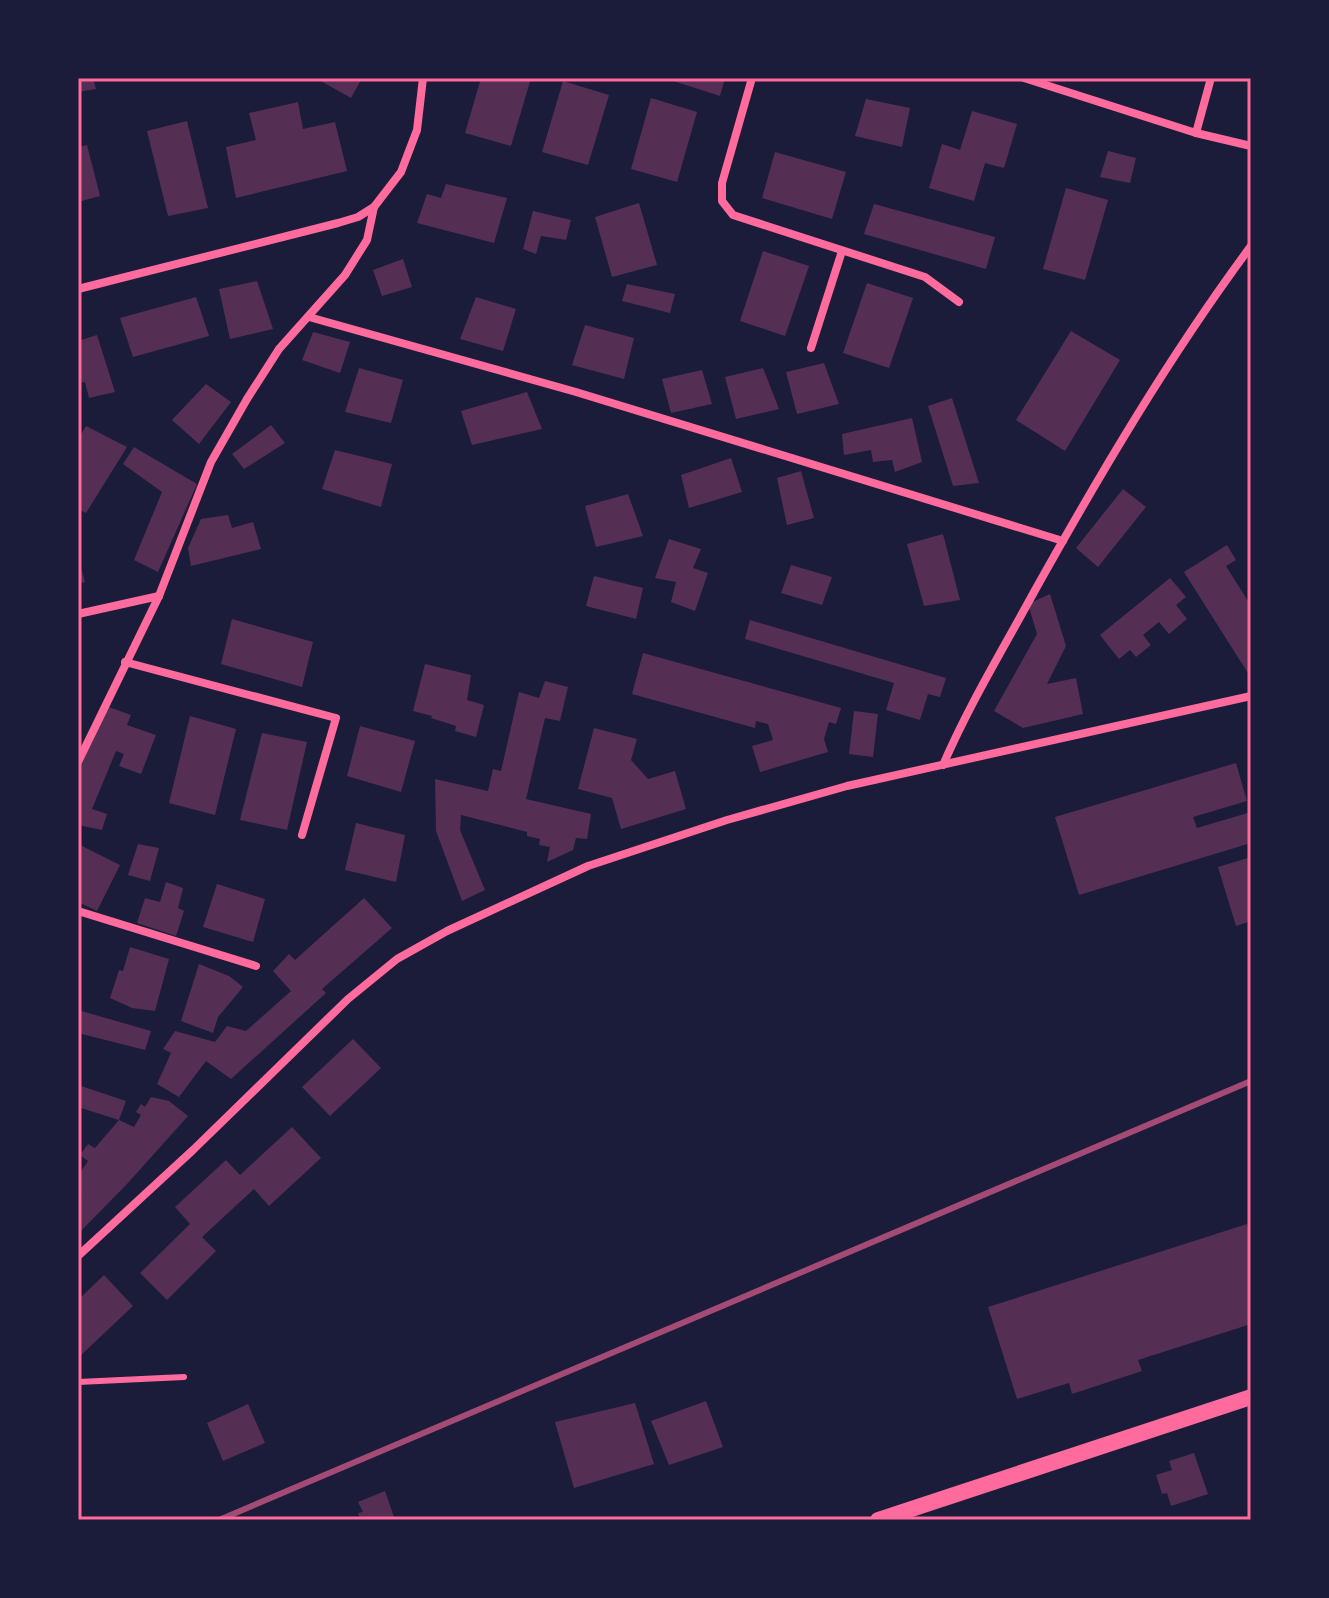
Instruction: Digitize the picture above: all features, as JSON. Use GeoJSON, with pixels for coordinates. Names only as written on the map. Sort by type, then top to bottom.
{"type":"FeatureCollection","features":[{"type":"Feature","properties":{"kind":"main road"},"geometry":{"type":"LineString","coordinates":[[878,1520],[1251,1397]]}},
{"type":"Feature","properties":{"kind":"street"},"geometry":{"type":"LineString","coordinates":[[78,289],[358,217],[374,207],[401,172],[417,130],[423,78]]}},
{"type":"Feature","properties":{"kind":"street"},"geometry":{"type":"LineString","coordinates":[[752,78],[722,183],[722,201],[733,215],[925,277],[959,302]]}},
{"type":"Feature","properties":{"kind":"street"},"geometry":{"type":"LineString","coordinates":[[1024,78],[1196,133],[1251,146]]}},
{"type":"Feature","properties":{"kind":"street"},"geometry":{"type":"LineString","coordinates":[[1196,133],[1211,78]]}},
{"type":"Feature","properties":{"kind":"street"},"geometry":{"type":"LineString","coordinates":[[78,762],[159,596],[211,462],[279,349],[345,275],[367,240],[374,207]]}},
{"type":"Feature","properties":{"kind":"street"},"geometry":{"type":"LineString","coordinates":[[943,765],[957,731],[1063,541],[1141,410],[1251,246]]}},
{"type":"Feature","properties":{"kind":"street"},"geometry":{"type":"LineString","coordinates":[[811,348],[842,251]]}},
{"type":"Feature","properties":{"kind":"street"},"geometry":{"type":"LineString","coordinates":[[309,317],[576,392],[1063,541]]}},
{"type":"Feature","properties":{"kind":"street"},"geometry":{"type":"LineString","coordinates":[[78,614],[159,596]]}},
{"type":"Feature","properties":{"kind":"street"},"geometry":{"type":"LineString","coordinates":[[125,662],[336,718],[302,835]]}},
{"type":"Feature","properties":{"kind":"street"},"geometry":{"type":"LineString","coordinates":[[78,1256],[193,1150],[348,999],[397,959],[434,938],[588,866],[727,820],[833,790],[1251,696]]}},
{"type":"Feature","properties":{"kind":"street"},"geometry":{"type":"LineString","coordinates":[[78,911],[256,966]]}},
{"type":"Feature","properties":{"kind":"lane"},"geometry":{"type":"LineString","coordinates":[[78,1382],[184,1377]]}},
{"type":"Feature","properties":{"kind":"building"},"geometry":{"type":"Polygon","coordinates":[[[78,78],[93,78],[96,89],[78,92],[78,78]]]}},
{"type":"Feature","properties":{"kind":"building"},"geometry":{"type":"Polygon","coordinates":[[[320,78],[362,78],[351,98],[320,78]]]}},
{"type":"Feature","properties":{"kind":"building"},"geometry":{"type":"Polygon","coordinates":[[[481,78],[531,78],[511,146],[465,133],[481,78]]]}},
{"type":"Feature","properties":{"kind":"building"},"geometry":{"type":"Polygon","coordinates":[[[664,78],[725,78],[720,96],[664,78]]]}},
{"type":"Feature","properties":{"kind":"building"},"geometry":{"type":"Polygon","coordinates":[[[563,81],[609,95],[588,165],[542,152],[563,81]]]}},
{"type":"Feature","properties":{"kind":"building"},"geometry":{"type":"Polygon","coordinates":[[[651,98],[697,112],[677,182],[631,169],[651,98]]]}},
{"type":"Feature","properties":{"kind":"building"},"geometry":{"type":"Polygon","coordinates":[[[866,99],[910,108],[902,147],[855,136],[866,99]]]}},
{"type":"Feature","properties":{"kind":"building"},"geometry":{"type":"Polygon","coordinates":[[[298,102],[303,129],[335,122],[347,171],[236,198],[226,147],[256,140],[249,113],[298,102]]]}},
{"type":"Feature","properties":{"kind":"building"},"geometry":{"type":"Polygon","coordinates":[[[972,111],[1017,124],[1004,168],[985,163],[974,201],[929,188],[942,144],[960,150],[972,111]]]}},
{"type":"Feature","properties":{"kind":"building"},"geometry":{"type":"Polygon","coordinates":[[[187,121],[208,208],[168,216],[147,131],[187,121]]]}},
{"type":"Feature","properties":{"kind":"building"},"geometry":{"type":"Polygon","coordinates":[[[87,145],[100,196],[78,202],[78,147],[87,145]]]}},
{"type":"Feature","properties":{"kind":"building"},"geometry":{"type":"Polygon","coordinates":[[[1108,151],[1136,158],[1130,183],[1100,177],[1108,151]]]}},
{"type":"Feature","properties":{"kind":"building"},"geometry":{"type":"Polygon","coordinates":[[[775,152],[846,172],[832,219],[762,198],[775,152]]]}},
{"type":"Feature","properties":{"kind":"building"},"geometry":{"type":"Polygon","coordinates":[[[446,184],[507,198],[494,243],[417,223],[427,194],[441,198],[446,184]]]}},
{"type":"Feature","properties":{"kind":"building"},"geometry":{"type":"Polygon","coordinates":[[[1066,188],[1108,200],[1085,280],[1043,269],[1066,188]]]}},
{"type":"Feature","properties":{"kind":"building"},"geometry":{"type":"Polygon","coordinates":[[[639,203],[657,265],[612,277],[595,217],[639,203]]]}},
{"type":"Feature","properties":{"kind":"building"},"geometry":{"type":"Polygon","coordinates":[[[874,204],[995,237],[986,269],[864,234],[874,204]]]}},
{"type":"Feature","properties":{"kind":"building"},"geometry":{"type":"Polygon","coordinates":[[[533,211],[571,220],[566,240],[541,236],[536,254],[523,249],[533,211]]]}},
{"type":"Feature","properties":{"kind":"building"},"geometry":{"type":"Polygon","coordinates":[[[763,251],[809,266],[785,336],[740,321],[763,251]]]}},
{"type":"Feature","properties":{"kind":"building"},"geometry":{"type":"Polygon","coordinates":[[[403,259],[412,287],[382,296],[373,270],[403,259]]]}},
{"type":"Feature","properties":{"kind":"building"},"geometry":{"type":"Polygon","coordinates":[[[257,281],[273,329],[230,339],[219,289],[257,281]]]}},
{"type":"Feature","properties":{"kind":"building"},"geometry":{"type":"Polygon","coordinates":[[[867,283],[913,298],[889,368],[843,353],[867,283]]]}},
{"type":"Feature","properties":{"kind":"building"},"geometry":{"type":"Polygon","coordinates":[[[627,284],[675,294],[670,313],[622,301],[627,284]]]}},
{"type":"Feature","properties":{"kind":"building"},"geometry":{"type":"Polygon","coordinates":[[[196,297],[209,336],[133,357],[120,318],[196,297]]]}},
{"type":"Feature","properties":{"kind":"building"},"geometry":{"type":"Polygon","coordinates":[[[476,297],[516,309],[503,351],[460,339],[476,297]]]}},
{"type":"Feature","properties":{"kind":"building"},"geometry":{"type":"Polygon","coordinates":[[[585,325],[634,338],[624,379],[572,365],[585,325]]]}},
{"type":"Feature","properties":{"kind":"building"},"geometry":{"type":"Polygon","coordinates":[[[1071,331],[1120,360],[1065,451],[1016,420],[1071,331]]]}},
{"type":"Feature","properties":{"kind":"building"},"geometry":{"type":"Polygon","coordinates":[[[313,332],[350,342],[340,373],[302,360],[313,332]]]}},
{"type":"Feature","properties":{"kind":"building"},"geometry":{"type":"Polygon","coordinates":[[[97,335],[115,392],[89,398],[85,382],[78,383],[78,341],[97,335]]]}},
{"type":"Feature","properties":{"kind":"building"},"geometry":{"type":"Polygon","coordinates":[[[824,363],[839,404],[797,414],[786,372],[824,363]]]}},
{"type":"Feature","properties":{"kind":"building"},"geometry":{"type":"Polygon","coordinates":[[[359,368],[403,380],[391,423],[345,412],[359,368]]]}},
{"type":"Feature","properties":{"kind":"building"},"geometry":{"type":"Polygon","coordinates":[[[763,368],[779,409],[736,419],[725,377],[763,368]]]}},
{"type":"Feature","properties":{"kind":"building"},"geometry":{"type":"Polygon","coordinates":[[[702,370],[712,404],[671,413],[662,379],[702,370]]]}},
{"type":"Feature","properties":{"kind":"building"},"geometry":{"type":"Polygon","coordinates":[[[206,384],[231,402],[199,444],[172,420],[206,384]]]}},
{"type":"Feature","properties":{"kind":"building"},"geometry":{"type":"Polygon","coordinates":[[[527,392],[542,429],[472,445],[461,411],[527,392]]]}},
{"type":"Feature","properties":{"kind":"building"},"geometry":{"type":"Polygon","coordinates":[[[952,398],[979,483],[953,486],[928,406],[952,398]]]}},
{"type":"Feature","properties":{"kind":"building"},"geometry":{"type":"Polygon","coordinates":[[[912,418],[922,462],[895,472],[892,460],[873,462],[871,450],[844,455],[842,434],[912,418]]]}},
{"type":"Feature","properties":{"kind":"building"},"geometry":{"type":"Polygon","coordinates":[[[271,425],[285,443],[244,469],[232,454],[271,425]]]}},
{"type":"Feature","properties":{"kind":"building"},"geometry":{"type":"Polygon","coordinates":[[[86,426],[127,447],[86,513],[78,509],[78,439],[86,426]]]}},
{"type":"Feature","properties":{"kind":"building"},"geometry":{"type":"Polygon","coordinates":[[[134,447],[197,484],[158,572],[134,560],[162,492],[123,464],[134,447]]]}},
{"type":"Feature","properties":{"kind":"building"},"geometry":{"type":"Polygon","coordinates":[[[335,450],[392,464],[381,507],[322,489],[335,450]]]}},
{"type":"Feature","properties":{"kind":"building"},"geometry":{"type":"Polygon","coordinates":[[[731,458],[742,492],[689,508],[681,475],[731,458]]]}},
{"type":"Feature","properties":{"kind":"building"},"geometry":{"type":"Polygon","coordinates":[[[801,471],[814,518],[787,525],[777,478],[801,471]]]}},
{"type":"Feature","properties":{"kind":"building"},"geometry":{"type":"Polygon","coordinates":[[[1123,489],[1146,507],[1098,567],[1076,548],[1123,489]]]}},
{"type":"Feature","properties":{"kind":"building"},"geometry":{"type":"Polygon","coordinates":[[[628,494],[643,536],[596,547],[585,506],[628,494]]]}},
{"type":"Feature","properties":{"kind":"building"},"geometry":{"type":"Polygon","coordinates":[[[228,515],[232,528],[253,522],[261,549],[191,566],[188,548],[201,519],[228,515]]]}},
{"type":"Feature","properties":{"kind":"building"},"geometry":{"type":"Polygon","coordinates":[[[943,534],[960,600],[924,606],[907,544],[943,534]]]}},
{"type":"Feature","properties":{"kind":"building"},"geometry":{"type":"Polygon","coordinates":[[[669,539],[701,549],[693,568],[708,573],[695,611],[671,602],[676,582],[655,578],[669,539]]]}},
{"type":"Feature","properties":{"kind":"building"},"geometry":{"type":"Polygon","coordinates":[[[1227,545],[1236,560],[1226,566],[1251,606],[1251,678],[1184,572],[1227,545]]]}},
{"type":"Feature","properties":{"kind":"building"},"geometry":{"type":"Polygon","coordinates":[[[78,557],[85,582],[78,584],[78,557]]]}},
{"type":"Feature","properties":{"kind":"building"},"geometry":{"type":"Polygon","coordinates":[[[791,565],[832,577],[822,605],[781,593],[791,565]]]}},
{"type":"Feature","properties":{"kind":"building"},"geometry":{"type":"Polygon","coordinates":[[[594,576],[643,588],[636,619],[586,606],[594,576]]]}},
{"type":"Feature","properties":{"kind":"building"},"geometry":{"type":"Polygon","coordinates":[[[1170,578],[1186,597],[1176,605],[1187,619],[1169,634],[1159,622],[1143,635],[1151,645],[1136,657],[1130,650],[1119,659],[1100,635],[1170,578]]]}},
{"type":"Feature","properties":{"kind":"building"},"geometry":{"type":"Polygon","coordinates":[[[1050,594],[1066,646],[1047,684],[1076,678],[1083,714],[1023,728],[994,711],[1037,634],[1028,604],[1050,594]]]}},
{"type":"Feature","properties":{"kind":"building"},"geometry":{"type":"Polygon","coordinates":[[[232,619],[313,642],[302,687],[221,664],[232,619]]]}},
{"type":"Feature","properties":{"kind":"building"},"geometry":{"type":"Polygon","coordinates":[[[750,620],[946,678],[940,697],[928,694],[920,720],[886,710],[894,683],[745,639],[750,620]]]}},
{"type":"Feature","properties":{"kind":"building"},"geometry":{"type":"Polygon","coordinates":[[[643,653],[841,708],[836,724],[829,722],[824,739],[828,752],[760,772],[752,746],[773,740],[768,724],[756,721],[755,728],[632,694],[643,653]]]}},
{"type":"Feature","properties":{"kind":"building"},"geometry":{"type":"Polygon","coordinates":[[[425,664],[471,675],[467,700],[484,705],[476,737],[455,731],[456,726],[432,716],[413,711],[425,664]]]}},
{"type":"Feature","properties":{"kind":"building"},"geometry":{"type":"Polygon","coordinates":[[[545,681],[568,687],[560,721],[545,718],[526,799],[591,814],[587,839],[576,838],[573,850],[547,862],[550,847],[539,845],[540,839],[527,836],[527,832],[461,815],[460,830],[485,890],[462,901],[436,831],[435,779],[488,791],[493,769],[501,771],[519,692],[539,698],[545,681]]]}},
{"type":"Feature","properties":{"kind":"building"},"geometry":{"type":"Polygon","coordinates":[[[106,706],[131,715],[127,725],[156,735],[141,774],[119,766],[124,754],[116,751],[92,809],[107,814],[102,830],[78,825],[78,771],[106,706]]]}},
{"type":"Feature","properties":{"kind":"building"},"geometry":{"type":"Polygon","coordinates":[[[854,711],[878,714],[873,757],[849,754],[854,711]]]}},
{"type":"Feature","properties":{"kind":"building"},"geometry":{"type":"Polygon","coordinates":[[[190,716],[236,729],[215,815],[169,803],[190,716]]]}},
{"type":"Feature","properties":{"kind":"building"},"geometry":{"type":"Polygon","coordinates":[[[360,726],[415,741],[401,792],[347,776],[360,726]]]}},
{"type":"Feature","properties":{"kind":"building"},"geometry":{"type":"Polygon","coordinates":[[[594,728],[637,739],[631,760],[648,779],[675,771],[686,809],[621,829],[612,798],[578,789],[594,728]]]}},
{"type":"Feature","properties":{"kind":"building"},"geometry":{"type":"Polygon","coordinates":[[[262,733],[307,742],[287,830],[240,820],[262,733]]]}},
{"type":"Feature","properties":{"kind":"building"},"geometry":{"type":"Polygon","coordinates":[[[1236,763],[1247,801],[1193,817],[1197,828],[1251,812],[1251,843],[1079,895],[1055,817],[1236,763]]]}},
{"type":"Feature","properties":{"kind":"building"},"geometry":{"type":"Polygon","coordinates":[[[356,823],[405,835],[396,882],[345,870],[356,823]]]}},
{"type":"Feature","properties":{"kind":"building"},"geometry":{"type":"Polygon","coordinates":[[[78,844],[120,865],[97,911],[78,902],[78,844]]]}},
{"type":"Feature","properties":{"kind":"building"},"geometry":{"type":"Polygon","coordinates":[[[138,844],[159,848],[150,881],[128,875],[138,844]]]}},
{"type":"Feature","properties":{"kind":"building"},"geometry":{"type":"Polygon","coordinates":[[[1251,857],[1251,921],[1236,926],[1218,867],[1251,857]]]}},
{"type":"Feature","properties":{"kind":"building"},"geometry":{"type":"Polygon","coordinates":[[[166,882],[183,888],[178,908],[184,911],[176,936],[137,923],[145,898],[160,902],[166,882]]]}},
{"type":"Feature","properties":{"kind":"building"},"geometry":{"type":"Polygon","coordinates":[[[217,884],[265,899],[253,942],[203,927],[217,884]]]}},
{"type":"Feature","properties":{"kind":"building"},"geometry":{"type":"Polygon","coordinates":[[[364,898],[392,928],[322,989],[326,993],[231,1079],[206,1061],[179,1097],[157,1084],[171,1053],[163,1049],[175,1031],[215,1042],[227,1026],[246,1031],[291,991],[273,971],[289,954],[295,960],[364,898]]]}},
{"type":"Feature","properties":{"kind":"building"},"geometry":{"type":"Polygon","coordinates":[[[130,947],[169,959],[155,1011],[132,1008],[110,998],[130,947]]]}},
{"type":"Feature","properties":{"kind":"building"},"geometry":{"type":"Polygon","coordinates":[[[199,964],[229,976],[243,987],[218,1017],[213,1033],[181,1021],[199,964]]]}},
{"type":"Feature","properties":{"kind":"building"},"geometry":{"type":"Polygon","coordinates":[[[78,1010],[151,1031],[145,1050],[78,1033],[78,1010]]]}},
{"type":"Feature","properties":{"kind":"building"},"geometry":{"type":"Polygon","coordinates":[[[353,1039],[381,1068],[330,1116],[302,1087],[353,1039]]]}},
{"type":"Feature","properties":{"kind":"building"},"geometry":{"type":"Polygon","coordinates":[[[78,1085],[126,1101],[119,1120],[78,1107],[78,1085]]]}},
{"type":"Feature","properties":{"kind":"building"},"geometry":{"type":"Polygon","coordinates":[[[151,1097],[169,1101],[188,1116],[78,1234],[78,1200],[82,1196],[78,1194],[78,1176],[88,1161],[80,1155],[88,1144],[95,1148],[119,1120],[134,1127],[141,1115],[136,1112],[141,1104],[145,1107],[151,1097]]]}},
{"type":"Feature","properties":{"kind":"building"},"geometry":{"type":"Polygon","coordinates":[[[292,1127],[321,1158],[269,1206],[254,1189],[202,1237],[216,1251],[167,1300],[140,1273],[190,1224],[175,1207],[226,1160],[240,1175],[292,1127]]]}},
{"type":"Feature","properties":{"kind":"building"},"geometry":{"type":"Polygon","coordinates":[[[1247,1224],[1251,1238],[1251,1324],[1138,1360],[1142,1371],[1072,1394],[1069,1383],[1017,1399],[988,1307],[1247,1224]]]}},
{"type":"Feature","properties":{"kind":"building"},"geometry":{"type":"Polygon","coordinates":[[[104,1275],[133,1306],[78,1358],[78,1300],[104,1275]]]}},
{"type":"Feature","properties":{"kind":"building"},"geometry":{"type":"Polygon","coordinates":[[[706,1401],[723,1447],[669,1465],[651,1421],[706,1401]]]}},
{"type":"Feature","properties":{"kind":"building"},"geometry":{"type":"Polygon","coordinates":[[[635,1403],[654,1464],[574,1488],[555,1422],[635,1403]]]}},
{"type":"Feature","properties":{"kind":"building"},"geometry":{"type":"Polygon","coordinates":[[[248,1404],[265,1443],[223,1461],[207,1423],[248,1404]]]}},
{"type":"Feature","properties":{"kind":"building"},"geometry":{"type":"Polygon","coordinates":[[[1194,1453],[1208,1494],[1171,1506],[1167,1493],[1162,1494],[1156,1475],[1172,1470],[1169,1461],[1194,1453]]]}},
{"type":"Feature","properties":{"kind":"building"},"geometry":{"type":"Polygon","coordinates":[[[385,1491],[395,1520],[361,1520],[358,1513],[363,1512],[358,1502],[385,1491]]]}},
{"type":"Feature","properties":{"kind":"railway"},"geometry":{"type":"LineString","coordinates":[[219,1520],[1251,1081]]}}]}
